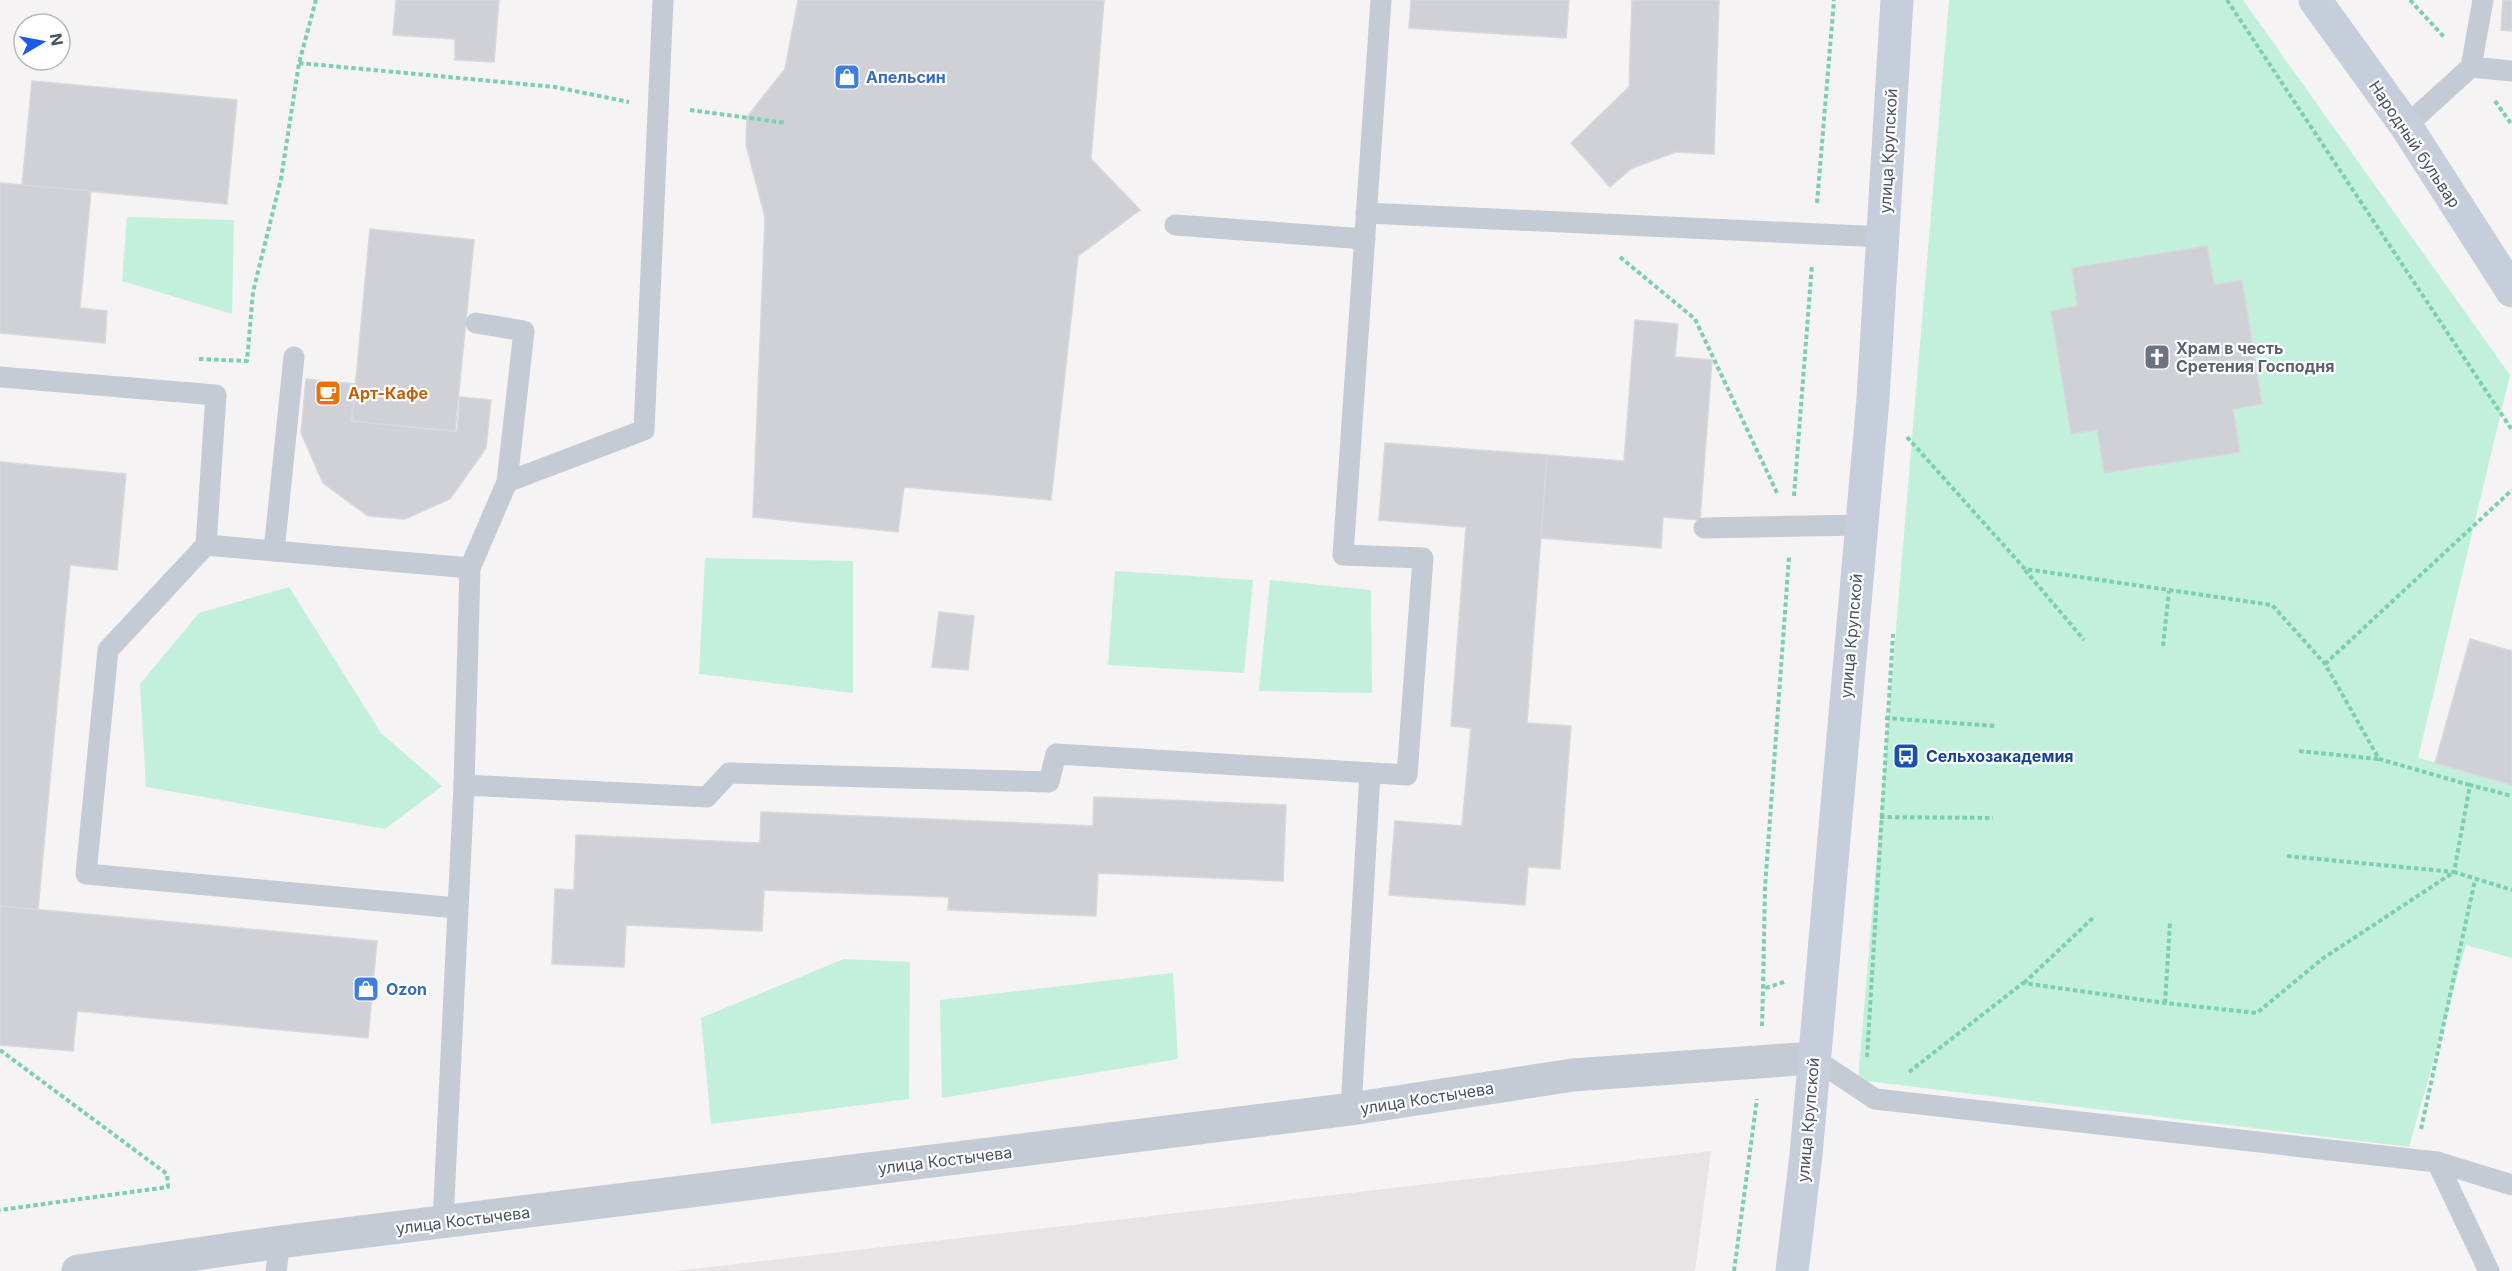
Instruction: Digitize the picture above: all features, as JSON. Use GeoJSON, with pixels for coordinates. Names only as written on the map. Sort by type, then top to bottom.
{"type":"FeatureCollection","features":[{"type":"Feature","properties":{"kind":"street","name":"улица Крупской"},"geometry":{"type":"LineString","coordinates":[[1792,1271],[1806,1155],[1860,525],[1873,399],[1897,0]]}},
{"type":"Feature","properties":{"kind":"street","name":"Народный бульвар"},"geometry":{"type":"LineString","coordinates":[[2315,0],[2406,126],[2512,291]]}},
{"type":"Feature","properties":{"kind":"street","name":"улица Костычева"},"geometry":{"type":"LineString","coordinates":[[78,1271],[278,1257],[443,1222],[1351,1109],[1573,1075],[1813,1058]]}},
{"type":"Feature","properties":{"kind":"lane"},"geometry":{"type":"LineString","coordinates":[[507,482],[644,430],[663,0]]}},
{"type":"Feature","properties":{"kind":"lane"},"geometry":{"type":"LineString","coordinates":[[464,785],[707,797],[729,773],[1049,782],[1056,754],[1407,775],[1423,558],[1343,555],[1381,0]]}},
{"type":"Feature","properties":{"kind":"lane"},"geometry":{"type":"LineString","coordinates":[[2406,126],[2471,67],[2483,0]]}},
{"type":"Feature","properties":{"kind":"lane"},"geometry":{"type":"LineString","coordinates":[[2471,67],[2512,71]]}},
{"type":"Feature","properties":{"kind":"lane"},"geometry":{"type":"LineString","coordinates":[[1366,213],[1883,237]]}},
{"type":"Feature","properties":{"kind":"lane"},"geometry":{"type":"LineString","coordinates":[[1175,225],[1365,239]]}},
{"type":"Feature","properties":{"kind":"lane"},"geometry":{"type":"LineString","coordinates":[[443,1222],[464,785],[470,568],[507,482],[524,331],[476,322]]}},
{"type":"Feature","properties":{"kind":"lane"},"geometry":{"type":"LineString","coordinates":[[274,551],[294,357]]}},
{"type":"Feature","properties":{"kind":"lane"},"geometry":{"type":"LineString","coordinates":[[0,377],[216,395],[206,545],[108,650],[86,874],[457,908]]}},
{"type":"Feature","properties":{"kind":"lane"},"geometry":{"type":"LineString","coordinates":[[1704,528],[1860,525]]}},
{"type":"Feature","properties":{"kind":"lane"},"geometry":{"type":"LineString","coordinates":[[206,545],[470,568]]}},
{"type":"Feature","properties":{"kind":"lane"},"geometry":{"type":"LineString","coordinates":[[1351,1109],[1370,773]]}},
{"type":"Feature","properties":{"kind":"lane"},"geometry":{"type":"LineString","coordinates":[[1813,1058],[1875,1099],[2415,1158],[2437,1162],[2512,1185]]}},
{"type":"Feature","properties":{"kind":"lane"},"geometry":{"type":"LineString","coordinates":[[2437,1162],[2489,1271]]}},
{"type":"Feature","properties":{"kind":"path"},"geometry":{"type":"LineString","coordinates":[[189,359],[247,361],[253,292],[281,178],[299,63],[316,0]]}},
{"type":"Feature","properties":{"kind":"path"},"geometry":{"type":"LineString","coordinates":[[2227,0],[2512,430]]}},
{"type":"Feature","properties":{"kind":"path"},"geometry":{"type":"LineString","coordinates":[[299,63],[555,87],[658,106],[786,123]]}},
{"type":"Feature","properties":{"kind":"path"},"geometry":{"type":"LineString","coordinates":[[1622,225],[1620,259],[1695,319],[1792,526]]}},
{"type":"Feature","properties":{"kind":"path"},"geometry":{"type":"LineString","coordinates":[[1873,399],[2025,569],[2084,640]]}},
{"type":"Feature","properties":{"kind":"path"},"geometry":{"type":"LineString","coordinates":[[2325,664],[2512,490]]}},
{"type":"Feature","properties":{"kind":"path"},"geometry":{"type":"LineString","coordinates":[[2025,569],[2272,605],[2325,664],[2379,759]]}},
{"type":"Feature","properties":{"kind":"path"},"geometry":{"type":"LineString","coordinates":[[2163,646],[2169,591]]}},
{"type":"Feature","properties":{"kind":"path"},"geometry":{"type":"LineString","coordinates":[[1844,719],[1887,717],[1995,726]]}},
{"type":"Feature","properties":{"kind":"path"},"geometry":{"type":"LineString","coordinates":[[2299,751],[2379,759],[2512,796]]}},
{"type":"Feature","properties":{"kind":"path"},"geometry":{"type":"LineString","coordinates":[[2023,983],[2165,1003],[2257,1012],[2322,959],[2454,872],[2470,784]]}},
{"type":"Feature","properties":{"kind":"path"},"geometry":{"type":"LineString","coordinates":[[1835,812],[1880,818],[1993,818]]}},
{"type":"Feature","properties":{"kind":"path"},"geometry":{"type":"LineString","coordinates":[[2287,856],[2454,872],[2512,890]]}},
{"type":"Feature","properties":{"kind":"path"},"geometry":{"type":"LineString","coordinates":[[2415,1158],[2475,880]]}},
{"type":"Feature","properties":{"kind":"path"},"geometry":{"type":"LineString","coordinates":[[1875,1099],[2023,983],[2095,916]]}},
{"type":"Feature","properties":{"kind":"path"},"geometry":{"type":"LineString","coordinates":[[2165,1003],[2170,923]]}},
{"type":"Feature","properties":{"kind":"path"},"geometry":{"type":"LineString","coordinates":[[1734,1271],[1762,1062],[1763,989]]}},
{"type":"Feature","properties":{"kind":"path"},"geometry":{"type":"LineString","coordinates":[[0,1050],[167,1174],[168,1187],[0,1209]]}},
{"type":"Feature","properties":{"kind":"shaded area"},"geometry":{"type":"Polygon","coordinates":[[[1711,1151],[1695,1271],[676,1271],[1711,1151]]]}},
{"type":"Feature","properties":{"kind":"green space"},"geometry":{"type":"Polygon","coordinates":[[[1949,0],[2243,0],[2510,375],[2418,758],[2512,782],[2512,958],[2466,945],[2409,1147],[1858,1080],[1949,0]]]}},
{"type":"Feature","properties":{"kind":"green space"},"geometry":{"type":"Polygon","coordinates":[[[127,217],[234,220],[232,314],[122,281],[127,217]]]}},
{"type":"Feature","properties":{"kind":"green space"},"geometry":{"type":"Polygon","coordinates":[[[705,558],[853,561],[853,693],[699,674],[705,558]]]}},
{"type":"Feature","properties":{"kind":"green space"},"geometry":{"type":"Polygon","coordinates":[[[1115,571],[1253,580],[1244,673],[1108,665],[1115,571]]]}},
{"type":"Feature","properties":{"kind":"green space"},"geometry":{"type":"Polygon","coordinates":[[[1270,580],[1371,590],[1372,693],[1259,691],[1270,580]]]}},
{"type":"Feature","properties":{"kind":"green space"},"geometry":{"type":"Polygon","coordinates":[[[289,587],[381,733],[442,786],[385,829],[146,787],[140,684],[199,613],[289,587]]]}},
{"type":"Feature","properties":{"kind":"green space"},"geometry":{"type":"Polygon","coordinates":[[[844,959],[910,962],[909,1099],[711,1124],[701,1018],[844,959]]]}},
{"type":"Feature","properties":{"kind":"green space"},"geometry":{"type":"Polygon","coordinates":[[[1173,973],[1178,1059],[942,1098],[940,1000],[1173,973]]]}},
{"type":"Feature","properties":{"kind":"building"},"geometry":{"type":"Polygon","coordinates":[[[396,0],[499,0],[494,62],[455,60],[455,39],[393,35],[396,0]]]}},
{"type":"Feature","properties":{"kind":"building"},"geometry":{"type":"Polygon","coordinates":[[[798,0],[1104,0],[1091,159],[1140,210],[1078,256],[1051,500],[904,487],[898,532],[753,517],[765,217],[746,145],[747,117],[785,69],[798,0]]]}},
{"type":"Feature","properties":{"kind":"building"},"geometry":{"type":"Polygon","coordinates":[[[1411,0],[1569,0],[1566,38],[1409,28],[1411,0]]]}},
{"type":"Feature","properties":{"kind":"building"},"geometry":{"type":"Polygon","coordinates":[[[1632,0],[1719,0],[1714,154],[1676,152],[1632,168],[1610,187],[1571,143],[1629,87],[1632,0]]]}},
{"type":"Feature","properties":{"kind":"building"},"geometry":{"type":"Polygon","coordinates":[[[2503,0],[2512,0],[2512,31],[2501,30],[2503,0]]]}},
{"type":"Feature","properties":{"kind":"building"},"geometry":{"type":"Polygon","coordinates":[[[32,81],[237,100],[227,204],[22,185],[32,81]]]}},
{"type":"Feature","properties":{"kind":"building"},"geometry":{"type":"Polygon","coordinates":[[[0,183],[91,191],[80,308],[107,311],[105,343],[0,333],[0,183]]]}},
{"type":"Feature","properties":{"kind":"building"},"geometry":{"type":"Polygon","coordinates":[[[370,229],[474,240],[455,431],[352,421],[370,229]]]}},
{"type":"Feature","properties":{"kind":"building","name":"Храм в честь Сретения Господня"},"geometry":{"type":"Polygon","coordinates":[[[2207,246],[2214,285],[2242,280],[2262,404],[2233,409],[2240,452],[2104,473],[2097,430],[2071,434],[2051,311],[2077,306],[2072,268],[2207,246]]]}},
{"type":"Feature","properties":{"kind":"building"},"geometry":{"type":"Polygon","coordinates":[[[1635,320],[1678,324],[1675,357],[1712,360],[1700,520],[1663,517],[1661,548],[1541,538],[1547,455],[1624,461],[1635,320]]]}},
{"type":"Feature","properties":{"kind":"building"},"geometry":{"type":"Polygon","coordinates":[[[306,379],[355,384],[351,421],[457,432],[460,397],[491,400],[486,448],[450,499],[405,519],[368,516],[323,483],[301,433],[306,379]]]}},
{"type":"Feature","properties":{"kind":"building"},"geometry":{"type":"Polygon","coordinates":[[[1385,443],[1547,455],[1527,723],[1571,726],[1560,869],[1528,867],[1525,905],[1389,895],[1395,821],[1462,826],[1471,728],[1451,726],[1466,527],[1379,520],[1385,443]]]}},
{"type":"Feature","properties":{"kind":"building"},"geometry":{"type":"Polygon","coordinates":[[[0,462],[126,474],[117,570],[70,565],[38,910],[0,906],[0,462]]]}},
{"type":"Feature","properties":{"kind":"building"},"geometry":{"type":"Polygon","coordinates":[[[939,612],[974,616],[968,670],[932,667],[939,612]]]}},
{"type":"Feature","properties":{"kind":"building"},"geometry":{"type":"Polygon","coordinates":[[[2470,639],[2512,651],[2512,785],[2435,763],[2470,639]]]}},
{"type":"Feature","properties":{"kind":"building"},"geometry":{"type":"Polygon","coordinates":[[[1094,797],[1286,805],[1283,881],[1098,873],[1096,916],[948,910],[949,897],[764,890],[762,931],[626,925],[624,967],[552,964],[555,889],[574,890],[576,835],[760,843],[761,812],[1093,826],[1094,797]]]}},
{"type":"Feature","properties":{"kind":"building"},"geometry":{"type":"Polygon","coordinates":[[[0,906],[377,941],[368,1038],[77,1011],[73,1051],[0,1045],[0,906]]]}},
{"type":"Feature","properties":{"kind":"place","name":"Апельсин"},"geometry":{"type":"Point","coordinates":[847,77]}},
{"type":"Feature","properties":{"kind":"place","name":"Храм в честь Сретения Господня"},"geometry":{"type":"Point","coordinates":[2157,357]}},
{"type":"Feature","properties":{"kind":"place","name":"Арт-Кафе"},"geometry":{"type":"Point","coordinates":[328,393]}},
{"type":"Feature","properties":{"kind":"place","name":"Сельхозакадемия"},"geometry":{"type":"Point","coordinates":[1906,756]}},
{"type":"Feature","properties":{"kind":"place","name":"Ozon"},"geometry":{"type":"Point","coordinates":[366,989]}}]}
